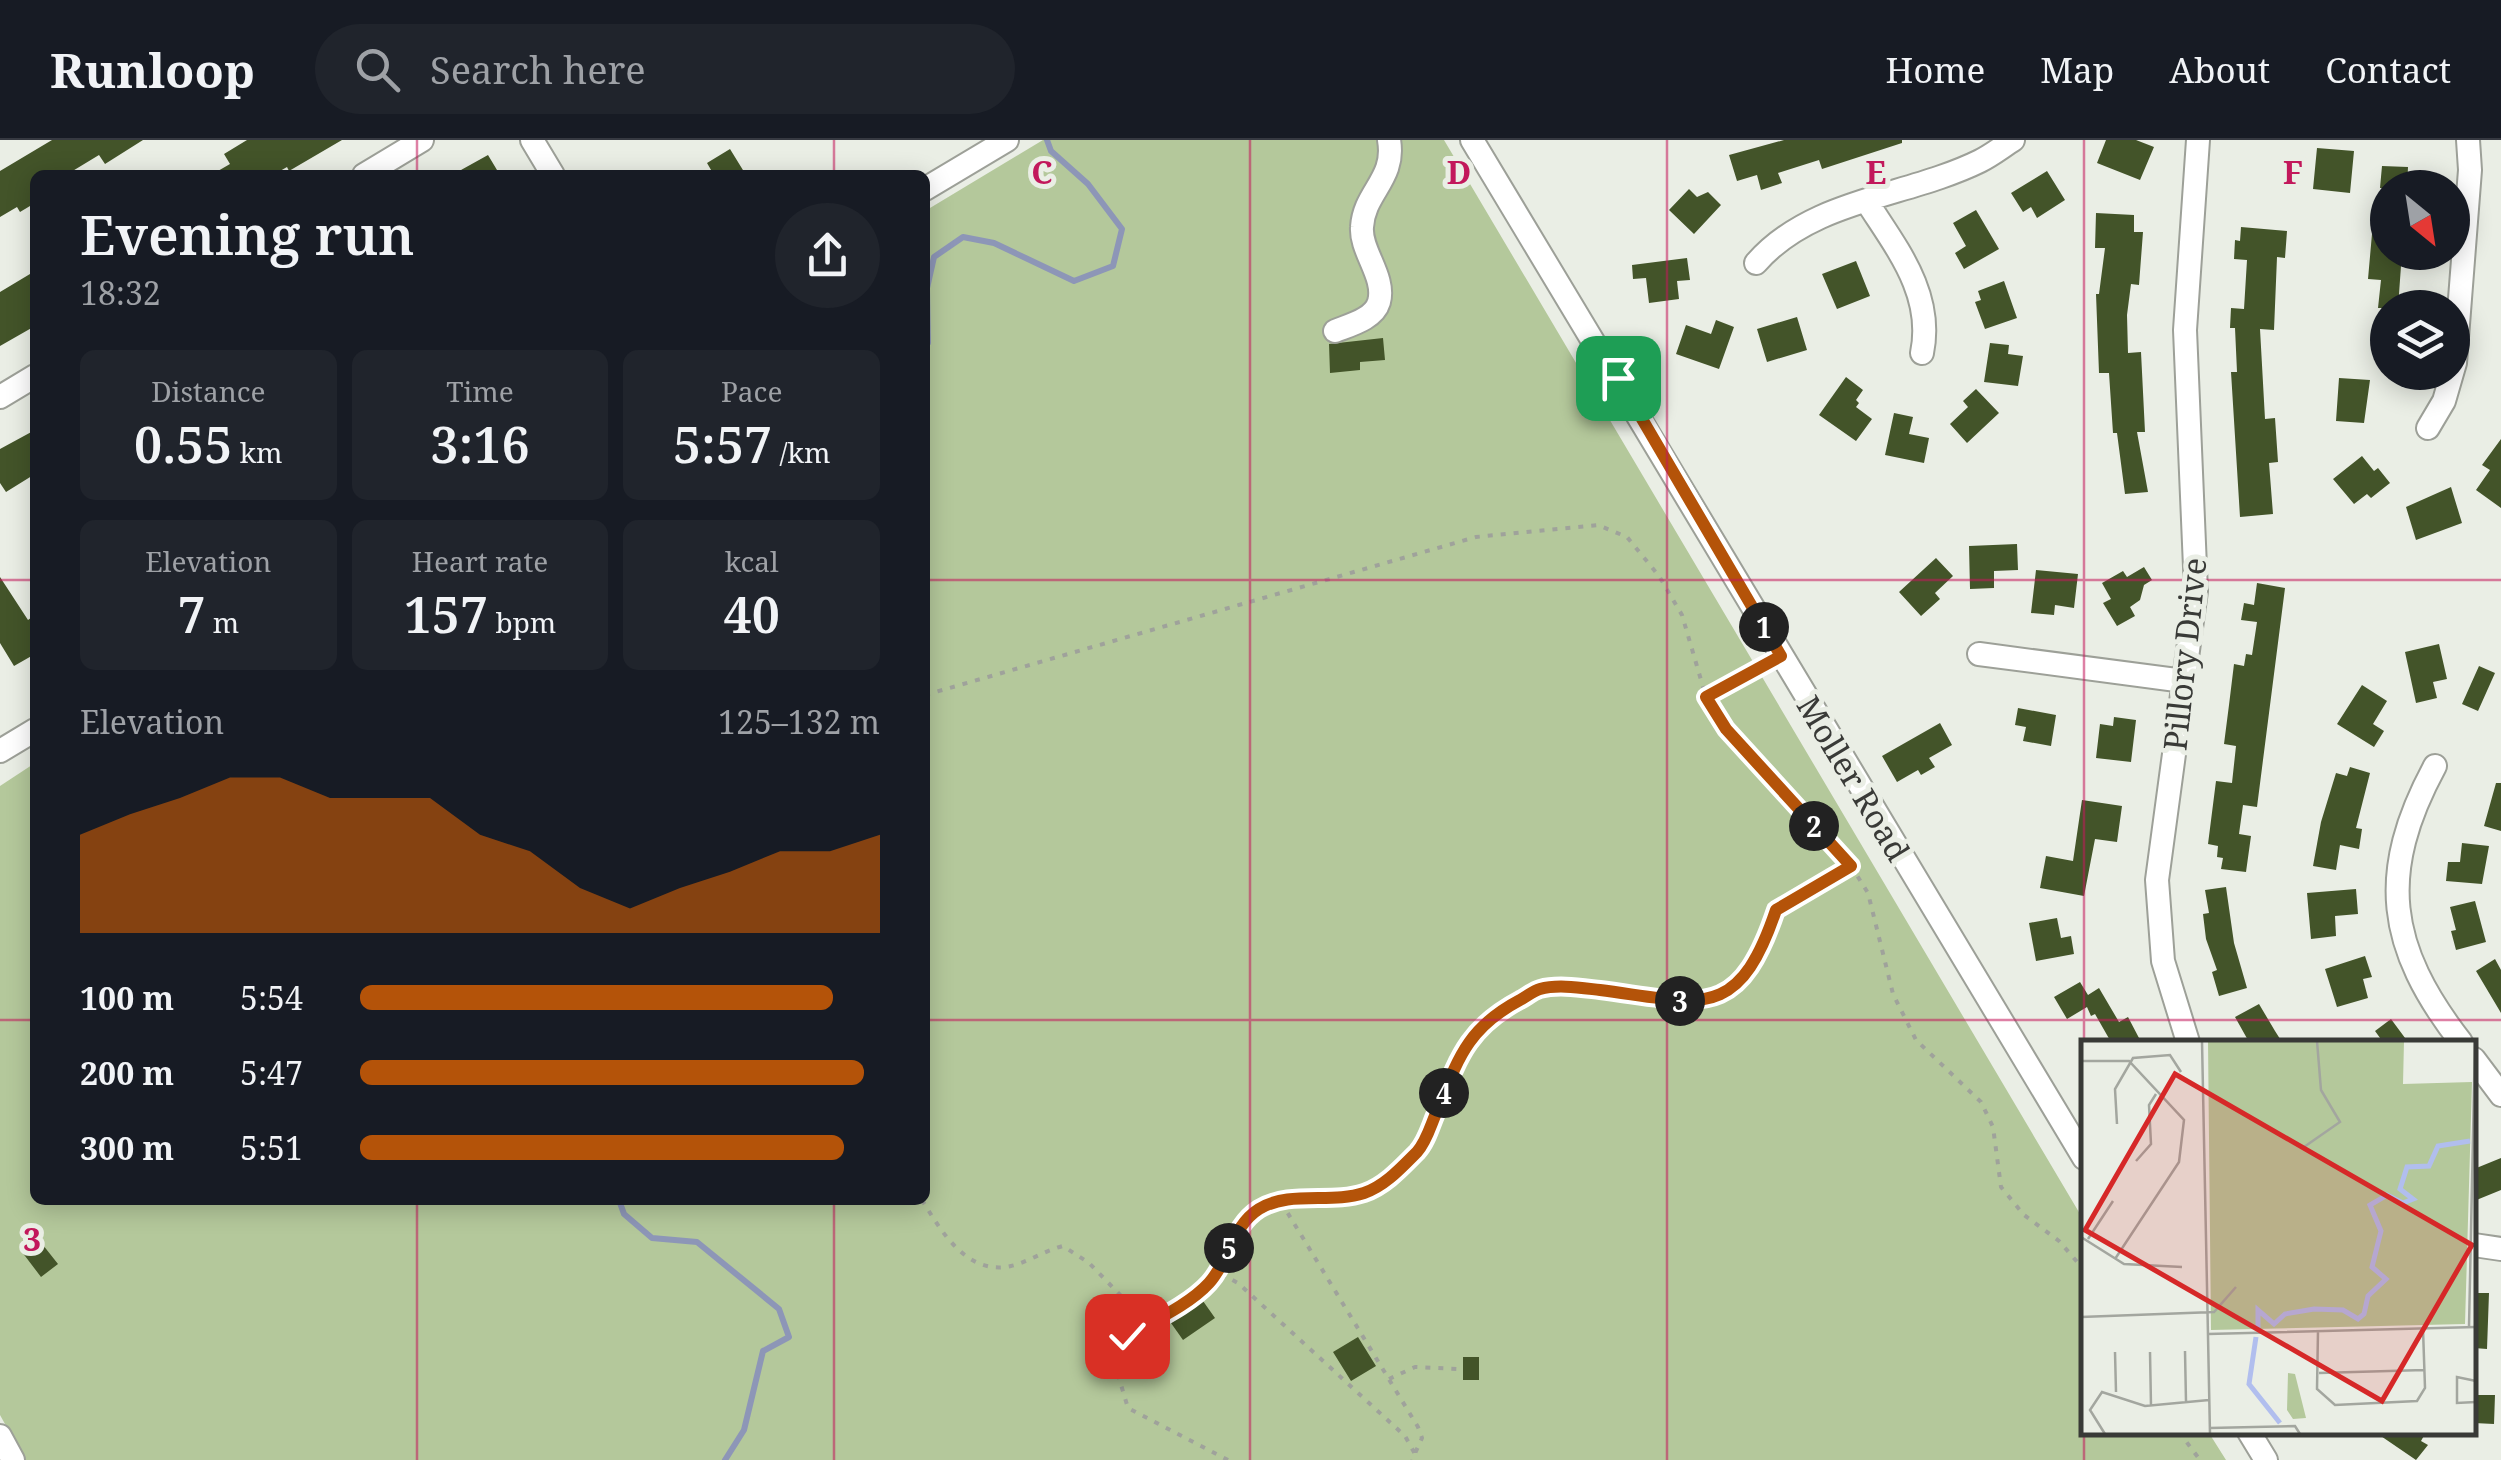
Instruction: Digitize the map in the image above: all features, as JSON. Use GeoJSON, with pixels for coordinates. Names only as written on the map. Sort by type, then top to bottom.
{"type":"FeatureCollection","features":[{"type":"Feature","properties":{"kind":"street"},"geometry":{"type":"LineString","coordinates":[[372,170],[422,140]]}},
{"type":"Feature","properties":{"kind":"street"},"geometry":{"type":"LineString","coordinates":[[532,140],[550,170]]}},
{"type":"Feature","properties":{"kind":"street"},"geometry":{"type":"LineString","coordinates":[[930,187],[1007,140]]}},
{"type":"Feature","properties":{"kind":"street"},"geometry":{"type":"LineString","coordinates":[[1335,331],[1370,316],[1379,305],[1380,292],[1361,233],[1364,213],[1391,163],[1389,140]]}},
{"type":"Feature","properties":{"kind":"street","name":"Moller Road"},"geometry":{"type":"LineString","coordinates":[[1472,140],[2081,1153]]}},
{"type":"Feature","properties":{"kind":"street"},"geometry":{"type":"LineString","coordinates":[[1756,263],[1784,235],[1807,222],[1977,162],[2013,140]]}},
{"type":"Feature","properties":{"kind":"street","name":"Pillory Drive"},"geometry":{"type":"LineString","coordinates":[[2187,1040],[2166,979],[2156,899],[2196,591],[2185,330],[2198,140]]}},
{"type":"Feature","properties":{"kind":"street"},"geometry":{"type":"LineString","coordinates":[[2428,428],[2444,401],[2454,363],[2470,170],[2468,140]]}},
{"type":"Feature","properties":{"kind":"street"},"geometry":{"type":"LineString","coordinates":[[1867,202],[1916,285],[1925,323],[1922,353]]}},
{"type":"Feature","properties":{"kind":"street"},"geometry":{"type":"LineString","coordinates":[[0,397],[30,379]]}},
{"type":"Feature","properties":{"kind":"street"},"geometry":{"type":"LineString","coordinates":[[1979,654],[2184,681]]}},
{"type":"Feature","properties":{"kind":"street"},"geometry":{"type":"LineString","coordinates":[[1,749],[30,733]]}},
{"type":"Feature","properties":{"kind":"street"},"geometry":{"type":"LineString","coordinates":[[2435,766],[2408,821],[2400,857],[2398,901],[2401,928],[2414,971],[2460,1040]]}},
{"type":"Feature","properties":{"kind":"street"},"geometry":{"type":"LineString","coordinates":[[2476,1062],[2501,1094]]}},
{"type":"Feature","properties":{"kind":"street"},"geometry":{"type":"LineString","coordinates":[[2476,1246],[2501,1249]]}},
{"type":"Feature","properties":{"kind":"street"},"geometry":{"type":"LineString","coordinates":[[2251,1435],[2266,1460]]}},
{"type":"Feature","properties":{"kind":"street"},"geometry":{"type":"LineString","coordinates":[[0,1436],[13,1460]]}},
{"type":"Feature","properties":{"kind":"path"},"geometry":{"type":"LineString","coordinates":[[930,694],[1476,537],[1598,525],[1627,536],[1659,576],[1682,615],[1706,697],[1726,729],[1851,866],[1868,892],[1893,994],[1916,1040],[1981,1102],[1992,1127],[2002,1187],[2024,1216],[2058,1241],[2081,1268]]}},
{"type":"Feature","properties":{"kind":"path"},"geometry":{"type":"LineString","coordinates":[[1706,697],[1781,656]]}},
{"type":"Feature","properties":{"kind":"path"},"geometry":{"type":"LineString","coordinates":[[1206,1287],[1218,1272],[1238,1229],[1260,1208],[1363,1193],[1390,1178],[1422,1147],[1457,1062],[1477,1028],[1508,1006],[1540,989],[1577,987],[1684,1002],[1720,996],[1744,981],[1776,910],[1851,866]]}},
{"type":"Feature","properties":{"kind":"path"},"geometry":{"type":"LineString","coordinates":[[1282,1202],[1418,1428],[1422,1438],[1414,1457]]}},
{"type":"Feature","properties":{"kind":"path"},"geometry":{"type":"LineString","coordinates":[[925,1205],[948,1242],[982,1266],[1010,1266],[1063,1246],[1089,1263],[1132,1307],[1153,1320]]}},
{"type":"Feature","properties":{"kind":"path"},"geometry":{"type":"LineString","coordinates":[[1127,1336],[1225,1276],[1238,1283],[1405,1436],[1414,1457]]}},
{"type":"Feature","properties":{"kind":"path"},"geometry":{"type":"LineString","coordinates":[[1132,1307],[1127,1336],[1115,1366],[1128,1408],[1228,1460]]}},
{"type":"Feature","properties":{"kind":"path"},"geometry":{"type":"LineString","coordinates":[[1389,1379],[1415,1367],[1460,1369]]}},
{"type":"Feature","properties":{"kind":"path"},"geometry":{"type":"LineString","coordinates":[[2181,1435],[2200,1460]]}},
{"type":"Feature","properties":{"kind":"green space"},"geometry":{"type":"Polygon","coordinates":[[[1043,140],[1444,140],[2081,1216],[2081,1435],[2210,1435],[2226,1460],[25,1460],[0,1415],[0,786],[30,766],[30,1205],[930,1205],[930,208],[1043,140]]]}},
{"type":"Feature","properties":{"kind":"building"},"geometry":{"type":"Polygon","coordinates":[[[52,140],[143,140],[105,164],[99,155],[74,170],[30,170],[30,206],[20,212],[17,207],[0,217],[0,171],[52,140]]]}},
{"type":"Feature","properties":{"kind":"building"},"geometry":{"type":"Polygon","coordinates":[[[247,140],[342,140],[291,170],[220,170],[230,164],[224,154],[247,140]]]}},
{"type":"Feature","properties":{"kind":"building"},"geometry":{"type":"Polygon","coordinates":[[[1784,140],[1902,143],[1822,169],[1819,160],[1778,173],[1782,183],[1761,190],[1757,175],[1737,181],[1729,155],[1784,140]]]}},
{"type":"Feature","properties":{"kind":"building"},"geometry":{"type":"Polygon","coordinates":[[[2106,140],[2136,140],[2154,147],[2140,180],[2097,163],[2106,140]]]}},
{"type":"Feature","properties":{"kind":"building"},"geometry":{"type":"Polygon","coordinates":[[[2317,148],[2354,151],[2350,193],[2313,189],[2317,148]]]}},
{"type":"Feature","properties":{"kind":"building"},"geometry":{"type":"Polygon","coordinates":[[[730,149],[743,170],[711,170],[707,163],[730,149]]]}},
{"type":"Feature","properties":{"kind":"building"},"geometry":{"type":"Polygon","coordinates":[[[488,155],[497,170],[461,170],[488,155]]]}},
{"type":"Feature","properties":{"kind":"building"},"geometry":{"type":"Polygon","coordinates":[[[2382,166],[2408,167],[2408,170],[2382,170],[2382,166]]]}},
{"type":"Feature","properties":{"kind":"building"},"geometry":{"type":"Polygon","coordinates":[[[2047,171],[2065,200],[2037,218],[2031,207],[2023,212],[2011,193],[2047,171]]]}},
{"type":"Feature","properties":{"kind":"building"},"geometry":{"type":"Polygon","coordinates":[[[1689,189],[1697,197],[1708,192],[1721,205],[1694,234],[1669,210],[1689,189]]]}},
{"type":"Feature","properties":{"kind":"building"},"geometry":{"type":"Polygon","coordinates":[[[1976,210],[1999,249],[1964,269],[1955,253],[1966,246],[1953,223],[1976,210]]]}},
{"type":"Feature","properties":{"kind":"building"},"geometry":{"type":"Polygon","coordinates":[[[2096,213],[2134,215],[2134,232],[2143,232],[2139,285],[2131,284],[2127,315],[2128,353],[2141,352],[2145,432],[2137,432],[2148,492],[2125,494],[2117,433],[2113,433],[2109,373],[2099,373],[2096,294],[2105,248],[2095,248],[2096,213]]]}},
{"type":"Feature","properties":{"kind":"building"},"geometry":{"type":"Polygon","coordinates":[[[2241,227],[2287,231],[2285,258],[2277,257],[2274,330],[2260,329],[2265,419],[2275,418],[2278,462],[2269,463],[2273,514],[2240,517],[2231,372],[2237,372],[2235,328],[2230,328],[2231,308],[2244,309],[2247,260],[2234,259],[2235,240],[2240,241],[2241,227]]]}},
{"type":"Feature","properties":{"kind":"building"},"geometry":{"type":"Polygon","coordinates":[[[2370,256],[2370,270],[2401,270],[2399,290],[2380,290],[2381,280],[2368,279],[2370,256]]]}},
{"type":"Feature","properties":{"kind":"building"},"geometry":{"type":"Polygon","coordinates":[[[1687,258],[1690,280],[1677,281],[1679,299],[1649,303],[1646,278],[1633,279],[1632,265],[1687,258]]]}},
{"type":"Feature","properties":{"kind":"building"},"geometry":{"type":"Polygon","coordinates":[[[1856,261],[1870,296],[1837,309],[1822,274],[1856,261]]]}},
{"type":"Feature","properties":{"kind":"building"},"geometry":{"type":"Polygon","coordinates":[[[30,274],[30,329],[0,346],[0,292],[30,274]]]}},
{"type":"Feature","properties":{"kind":"building"},"geometry":{"type":"Polygon","coordinates":[[[2004,281],[2017,318],[1985,329],[1975,302],[1981,300],[1978,291],[2004,281]]]}},
{"type":"Feature","properties":{"kind":"building"},"geometry":{"type":"Polygon","coordinates":[[[1797,317],[1807,350],[1767,362],[1757,329],[1797,317]]]}},
{"type":"Feature","properties":{"kind":"building"},"geometry":{"type":"Polygon","coordinates":[[[1716,320],[1734,327],[1719,369],[1676,354],[1686,325],[1711,334],[1716,320]]]}},
{"type":"Feature","properties":{"kind":"building"},"geometry":{"type":"Polygon","coordinates":[[[1383,338],[1385,360],[1360,362],[1360,370],[1330,373],[1329,344],[1383,338]]]}},
{"type":"Feature","properties":{"kind":"building"},"geometry":{"type":"Polygon","coordinates":[[[1990,343],[2009,345],[2008,354],[2023,356],[2018,386],[1984,382],[1990,343]]]}},
{"type":"Feature","properties":{"kind":"building"},"geometry":{"type":"Polygon","coordinates":[[[1846,377],[1863,390],[1856,407],[1872,419],[1856,441],[1819,415],[1846,377]]]}},
{"type":"Feature","properties":{"kind":"building"},"geometry":{"type":"Polygon","coordinates":[[[2339,378],[2370,380],[2364,423],[2336,421],[2339,378]]]}},
{"type":"Feature","properties":{"kind":"building"},"geometry":{"type":"Polygon","coordinates":[[[1976,389],[1999,413],[1967,443],[1950,424],[1968,407],[1963,401],[1976,389]]]}},
{"type":"Feature","properties":{"kind":"building"},"geometry":{"type":"Polygon","coordinates":[[[1894,413],[1913,417],[1909,434],[1929,438],[1924,463],[1885,455],[1894,413]]]}},
{"type":"Feature","properties":{"kind":"building"},"geometry":{"type":"Polygon","coordinates":[[[30,433],[30,477],[6,492],[0,483],[0,449],[30,433]]]}},
{"type":"Feature","properties":{"kind":"building"},"geometry":{"type":"Polygon","coordinates":[[[2501,439],[2501,508],[2476,490],[2490,470],[2482,465],[2501,439]]]}},
{"type":"Feature","properties":{"kind":"building"},"geometry":{"type":"Polygon","coordinates":[[[2362,456],[2390,483],[2371,498],[2367,494],[2354,504],[2333,479],[2362,456]]]}},
{"type":"Feature","properties":{"kind":"building"},"geometry":{"type":"Polygon","coordinates":[[[2451,487],[2462,523],[2416,540],[2406,507],[2451,487]]]}},
{"type":"Feature","properties":{"kind":"building"},"geometry":{"type":"Polygon","coordinates":[[[2017,544],[2018,570],[1994,571],[1994,588],[1970,589],[1969,546],[2017,544]]]}},
{"type":"Feature","properties":{"kind":"building"},"geometry":{"type":"Polygon","coordinates":[[[1936,558],[1953,576],[1935,593],[1940,599],[1921,616],[1899,592],[1936,558]]]}},
{"type":"Feature","properties":{"kind":"building"},"geometry":{"type":"Polygon","coordinates":[[[2144,567],[2152,580],[2144,585],[2140,600],[2130,607],[2135,616],[2117,626],[2103,603],[2111,599],[2102,583],[2123,571],[2127,577],[2144,567]]]}},
{"type":"Feature","properties":{"kind":"building"},"geometry":{"type":"Polygon","coordinates":[[[2036,570],[2078,574],[2074,608],[2055,605],[2054,615],[2031,613],[2036,570]]]}},
{"type":"Feature","properties":{"kind":"building"},"geometry":{"type":"Polygon","coordinates":[[[0,577],[30,619],[30,657],[14,666],[0,643],[0,577]]]}},
{"type":"Feature","properties":{"kind":"building"},"geometry":{"type":"Polygon","coordinates":[[[2257,583],[2285,588],[2257,807],[2243,805],[2239,834],[2251,836],[2246,872],[2221,869],[2223,858],[2217,857],[2218,846],[2208,844],[2216,781],[2232,783],[2236,746],[2224,744],[2234,664],[2244,666],[2246,654],[2252,655],[2257,622],[2241,620],[2244,603],[2254,605],[2257,583]]]}},
{"type":"Feature","properties":{"kind":"building"},"geometry":{"type":"Polygon","coordinates":[[[2439,644],[2447,679],[2433,682],[2437,698],[2416,703],[2405,652],[2439,644]]]}},
{"type":"Feature","properties":{"kind":"building"},"geometry":{"type":"Polygon","coordinates":[[[2479,666],[2495,673],[2478,711],[2462,704],[2479,666]]]}},
{"type":"Feature","properties":{"kind":"building"},"geometry":{"type":"Polygon","coordinates":[[[2362,685],[2387,701],[2373,724],[2384,731],[2374,747],[2337,724],[2362,685]]]}},
{"type":"Feature","properties":{"kind":"building"},"geometry":{"type":"Polygon","coordinates":[[[2018,708],[2056,715],[2051,746],[2023,741],[2026,727],[2015,725],[2018,708]]]}},
{"type":"Feature","properties":{"kind":"building"},"geometry":{"type":"Polygon","coordinates":[[[2114,717],[2136,720],[2131,762],[2096,758],[2100,724],[2113,726],[2114,717]]]}},
{"type":"Feature","properties":{"kind":"building"},"geometry":{"type":"Polygon","coordinates":[[[1940,723],[1952,745],[1929,758],[1935,767],[1921,775],[1918,770],[1897,782],[1882,756],[1940,723]]]}},
{"type":"Feature","properties":{"kind":"building"},"geometry":{"type":"Polygon","coordinates":[[[2350,767],[2370,773],[2356,828],[2362,829],[2359,849],[2340,845],[2336,870],[2313,866],[2336,773],[2347,776],[2350,767]]]}},
{"type":"Feature","properties":{"kind":"building"},"geometry":{"type":"Polygon","coordinates":[[[2496,783],[2501,783],[2501,831],[2484,826],[2496,783]]]}},
{"type":"Feature","properties":{"kind":"building"},"geometry":{"type":"Polygon","coordinates":[[[2082,800],[2122,806],[2117,842],[2095,839],[2084,896],[2040,888],[2046,856],[2073,861],[2082,800]]]}},
{"type":"Feature","properties":{"kind":"building"},"geometry":{"type":"Polygon","coordinates":[[[2462,843],[2489,846],[2482,884],[2446,881],[2448,862],[2460,862],[2462,843]]]}},
{"type":"Feature","properties":{"kind":"building"},"geometry":{"type":"Polygon","coordinates":[[[2226,887],[2234,943],[2247,988],[2219,996],[2212,972],[2217,970],[2206,939],[2203,914],[2209,913],[2205,890],[2226,887]]]}},
{"type":"Feature","properties":{"kind":"building"},"geometry":{"type":"Polygon","coordinates":[[[2356,889],[2358,914],[2335,916],[2336,936],[2311,939],[2307,893],[2356,889]]]}},
{"type":"Feature","properties":{"kind":"building"},"geometry":{"type":"Polygon","coordinates":[[[2475,901],[2486,942],[2456,950],[2450,907],[2475,901]]]}},
{"type":"Feature","properties":{"kind":"building"},"geometry":{"type":"Polygon","coordinates":[[[2057,918],[2061,938],[2071,936],[2074,954],[2036,961],[2029,923],[2057,918]]]}},
{"type":"Feature","properties":{"kind":"building"},"geometry":{"type":"Polygon","coordinates":[[[2365,956],[2372,977],[2363,979],[2368,998],[2337,1007],[2325,969],[2365,956]]]}},
{"type":"Feature","properties":{"kind":"building"},"geometry":{"type":"Polygon","coordinates":[[[2495,959],[2501,970],[2501,1013],[2476,971],[2495,959]]]}},
{"type":"Feature","properties":{"kind":"building"},"geometry":{"type":"Polygon","coordinates":[[[2080,982],[2088,995],[2099,988],[2119,1022],[2128,1017],[2139,1038],[2110,1040],[2087,1007],[2067,1019],[2054,997],[2080,982]]]}},
{"type":"Feature","properties":{"kind":"building"},"geometry":{"type":"Polygon","coordinates":[[[2259,1004],[2281,1040],[2248,1040],[2235,1017],[2259,1004]]]}},
{"type":"Feature","properties":{"kind":"building"},"geometry":{"type":"Polygon","coordinates":[[[2391,1019],[2407,1040],[2382,1040],[2375,1031],[2391,1019]]]}},
{"type":"Feature","properties":{"kind":"building"},"geometry":{"type":"Polygon","coordinates":[[[2501,1158],[2501,1190],[2476,1200],[2476,1168],[2501,1158]]]}},
{"type":"Feature","properties":{"kind":"building"},"geometry":{"type":"Polygon","coordinates":[[[39,1240],[58,1264],[41,1277],[22,1252],[39,1240]]]}},
{"type":"Feature","properties":{"kind":"building"},"geometry":{"type":"Polygon","coordinates":[[[2476,1293],[2489,1293],[2487,1349],[2476,1348],[2476,1293]]]}},
{"type":"Feature","properties":{"kind":"building"},"geometry":{"type":"Polygon","coordinates":[[[1203,1301],[1215,1318],[1183,1340],[1171,1323],[1203,1301]]]}},
{"type":"Feature","properties":{"kind":"building"},"geometry":{"type":"Polygon","coordinates":[[[1358,1337],[1376,1366],[1351,1381],[1333,1352],[1358,1337]]]}},
{"type":"Feature","properties":{"kind":"building"},"geometry":{"type":"Polygon","coordinates":[[[1463,1357],[1479,1357],[1479,1380],[1463,1380],[1463,1357]]]}},
{"type":"Feature","properties":{"kind":"building"},"geometry":{"type":"Polygon","coordinates":[[[2495,1395],[2494,1424],[2476,1423],[2476,1396],[2495,1395]]]}},
{"type":"Feature","properties":{"kind":"building"},"geometry":{"type":"Polygon","coordinates":[[[2379,1435],[2424,1435],[2421,1441],[2428,1445],[2416,1460],[2379,1435]]]}},
{"type":"Feature","properties":{"kind":"waterway"},"geometry":{"type":"LineString","coordinates":[[930,275],[934,257],[963,237],[994,243],[1074,281],[1113,266],[1122,229],[1088,184],[1051,151],[1047,140]]}},
{"type":"Feature","properties":{"kind":"waterway"},"geometry":{"type":"LineString","coordinates":[[621,1205],[624,1214],[652,1238],[697,1242],[779,1309],[789,1337],[763,1351],[744,1430],[725,1460]]}},
{"type":"Feature","properties":{"kind":"route"},"geometry":{"type":"LineString","coordinates":[[1127,1336],[1206,1287],[1218,1272],[1238,1229],[1260,1208],[1289,1200],[1363,1193],[1390,1178],[1422,1147],[1457,1062],[1477,1028],[1508,1006],[1540,989],[1577,987],[1684,1002],[1720,996],[1744,981],[1776,910],[1851,866],[1726,729],[1706,697],[1781,656],[1618,378]]}}]}
